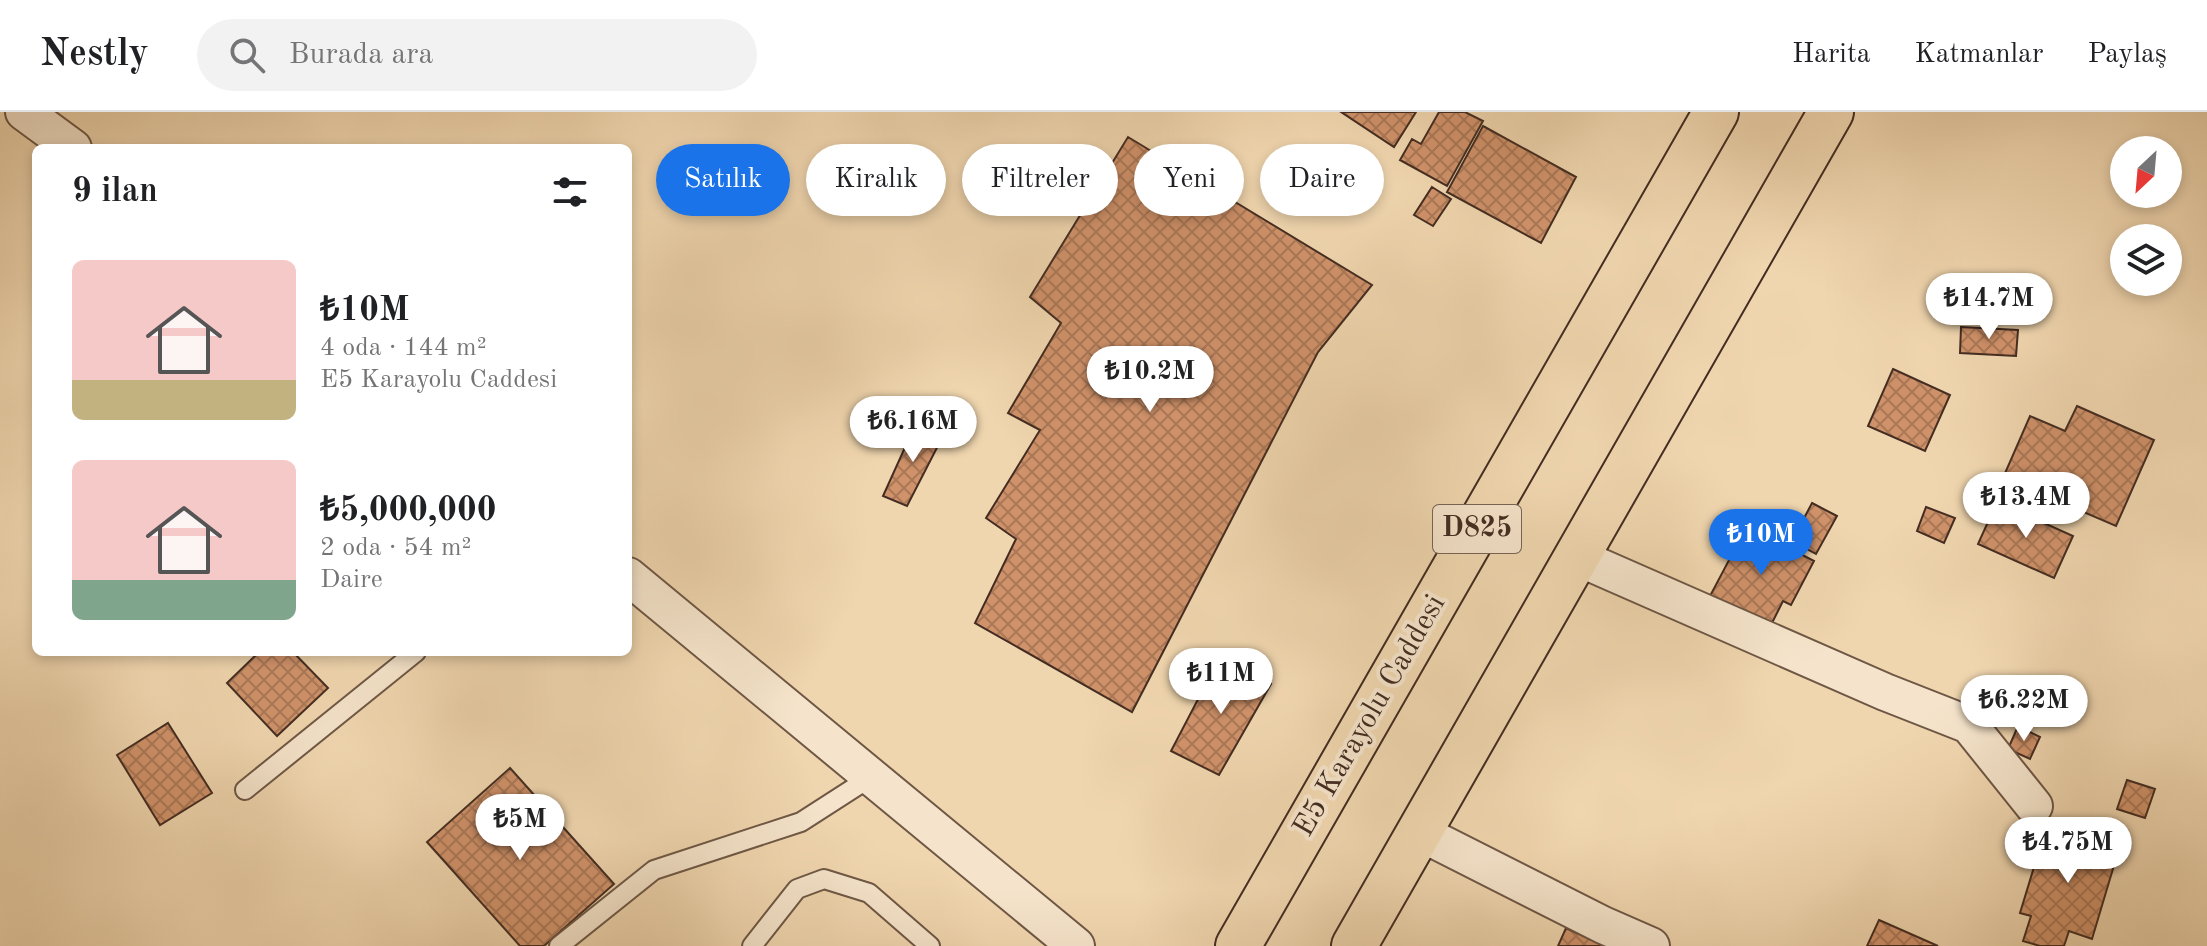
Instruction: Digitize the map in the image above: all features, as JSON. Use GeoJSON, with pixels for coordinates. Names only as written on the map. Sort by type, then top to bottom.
{"type":"FeatureCollection","features":[{"type":"Feature","properties":{"kind":"highway","name":"E5 Karayolu Caddesi"},"geometry":{"type":"LineString","coordinates":[[1238,946],[1716,112]]}},
{"type":"Feature","properties":{"kind":"highway"},"geometry":{"type":"LineString","coordinates":[[1354,946],[1831,112]]}},
{"type":"Feature","properties":{"kind":"street"},"geometry":{"type":"LineString","coordinates":[[24,112],[68,144]]}},
{"type":"Feature","properties":{"kind":"street"},"geometry":{"type":"LineString","coordinates":[[1577,557],[1885,692],[1969,725],[2034,806]]}},
{"type":"Feature","properties":{"kind":"street"},"geometry":{"type":"LineString","coordinates":[[632,579],[1076,946]]}},
{"type":"Feature","properties":{"kind":"street"},"geometry":{"type":"LineString","coordinates":[[1419,832],[1651,946]]}},
{"type":"Feature","properties":{"kind":"lane"},"geometry":{"type":"LineString","coordinates":[[245,790],[411,656]]}},
{"type":"Feature","properties":{"kind":"lane"},"geometry":{"type":"LineString","coordinates":[[559,946],[654,870],[801,822],[871,777]]}},
{"type":"Feature","properties":{"kind":"lane"},"geometry":{"type":"LineString","coordinates":[[752,946],[797,889],[824,879],[869,893],[930,946]]}},
{"type":"Feature","properties":{"kind":"building"},"geometry":{"type":"Polygon","coordinates":[[[1341,112],[1416,112],[1394,147],[1341,112]]]}},
{"type":"Feature","properties":{"kind":"building"},"geometry":{"type":"Polygon","coordinates":[[[1439,112],[1465,112],[1483,121],[1447,186],[1400,160],[1412,139],[1421,144],[1439,112]]]}},
{"type":"Feature","properties":{"kind":"building"},"geometry":{"type":"Polygon","coordinates":[[[1483,126],[1576,177],[1541,243],[1447,192],[1483,126]]]}},
{"type":"Feature","properties":{"kind":"building"},"geometry":{"type":"Polygon","coordinates":[[[1128,137],[1140,144],[1134,144],[1134,216],[1244,216],[1244,207],[1372,285],[1318,352],[1132,712],[975,623],[1016,539],[986,518],[1040,430],[1008,413],[1061,323],[1030,297],[1080,216],[1118,216],[1118,153],[1128,137]]]}},
{"type":"Feature","properties":{"kind":"building"},"geometry":{"type":"Polygon","coordinates":[[[1432,187],[1451,199],[1433,226],[1414,215],[1432,187]]]}},
{"type":"Feature","properties":{"kind":"building"},"geometry":{"type":"Polygon","coordinates":[[[1961,327],[2018,330],[2016,356],[1960,353],[1961,327]]]}},
{"type":"Feature","properties":{"kind":"building"},"geometry":{"type":"Polygon","coordinates":[[[1893,369],[1950,395],[1925,451],[1868,426],[1893,369]]]}},
{"type":"Feature","properties":{"kind":"building"},"geometry":{"type":"Polygon","coordinates":[[[2077,406],[2154,440],[2116,526],[2065,504],[2061,514],[1999,487],[2030,416],[2065,431],[2077,406]]]}},
{"type":"Feature","properties":{"kind":"building"},"geometry":{"type":"Polygon","coordinates":[[[916,423],[943,436],[907,506],[883,496],[916,423]]]}},
{"type":"Feature","properties":{"kind":"building"},"geometry":{"type":"Polygon","coordinates":[[[1997,502],[2073,536],[2054,578],[1978,544],[1997,502]]]}},
{"type":"Feature","properties":{"kind":"building"},"geometry":{"type":"Polygon","coordinates":[[[1812,503],[1837,516],[1816,554],[1792,541],[1812,503]]]}},
{"type":"Feature","properties":{"kind":"building"},"geometry":{"type":"Polygon","coordinates":[[[1926,507],[1955,518],[1944,543],[1917,531],[1926,507]]]}},
{"type":"Feature","properties":{"kind":"building"},"geometry":{"type":"Polygon","coordinates":[[[1747,526],[1814,561],[1791,605],[1783,601],[1770,627],[1710,596],[1747,526]]]}},
{"type":"Feature","properties":{"kind":"building"},"geometry":{"type":"Polygon","coordinates":[[[255,656],[297,656],[328,688],[277,736],[227,683],[255,656]]]}},
{"type":"Feature","properties":{"kind":"building"},"geometry":{"type":"Polygon","coordinates":[[[1220,657],[1271,684],[1219,775],[1171,751],[1220,657]]]}},
{"type":"Feature","properties":{"kind":"building"},"geometry":{"type":"Polygon","coordinates":[[[168,723],[212,793],[160,825],[117,755],[168,723]]]}},
{"type":"Feature","properties":{"kind":"building"},"geometry":{"type":"Polygon","coordinates":[[[2018,726],[2040,737],[2030,759],[2008,749],[2018,726]]]}},
{"type":"Feature","properties":{"kind":"building"},"geometry":{"type":"Polygon","coordinates":[[[510,768],[614,884],[544,946],[520,946],[427,842],[510,768]]]}},
{"type":"Feature","properties":{"kind":"building"},"geometry":{"type":"Polygon","coordinates":[[[2127,780],[2155,789],[2145,818],[2117,809],[2127,780]]]}},
{"type":"Feature","properties":{"kind":"building"},"geometry":{"type":"Polygon","coordinates":[[[2048,821],[2121,842],[2092,939],[2069,931],[2064,946],[2040,946],[2023,941],[2031,916],[2020,913],[2048,821]]]}},
{"type":"Feature","properties":{"kind":"building"},"geometry":{"type":"Polygon","coordinates":[[[1879,920],[1938,946],[1867,946],[1879,920]]]}},
{"type":"Feature","properties":{"kind":"building"},"geometry":{"type":"Polygon","coordinates":[[[1566,928],[1605,946],[1558,946],[1566,928]]]}}]}
